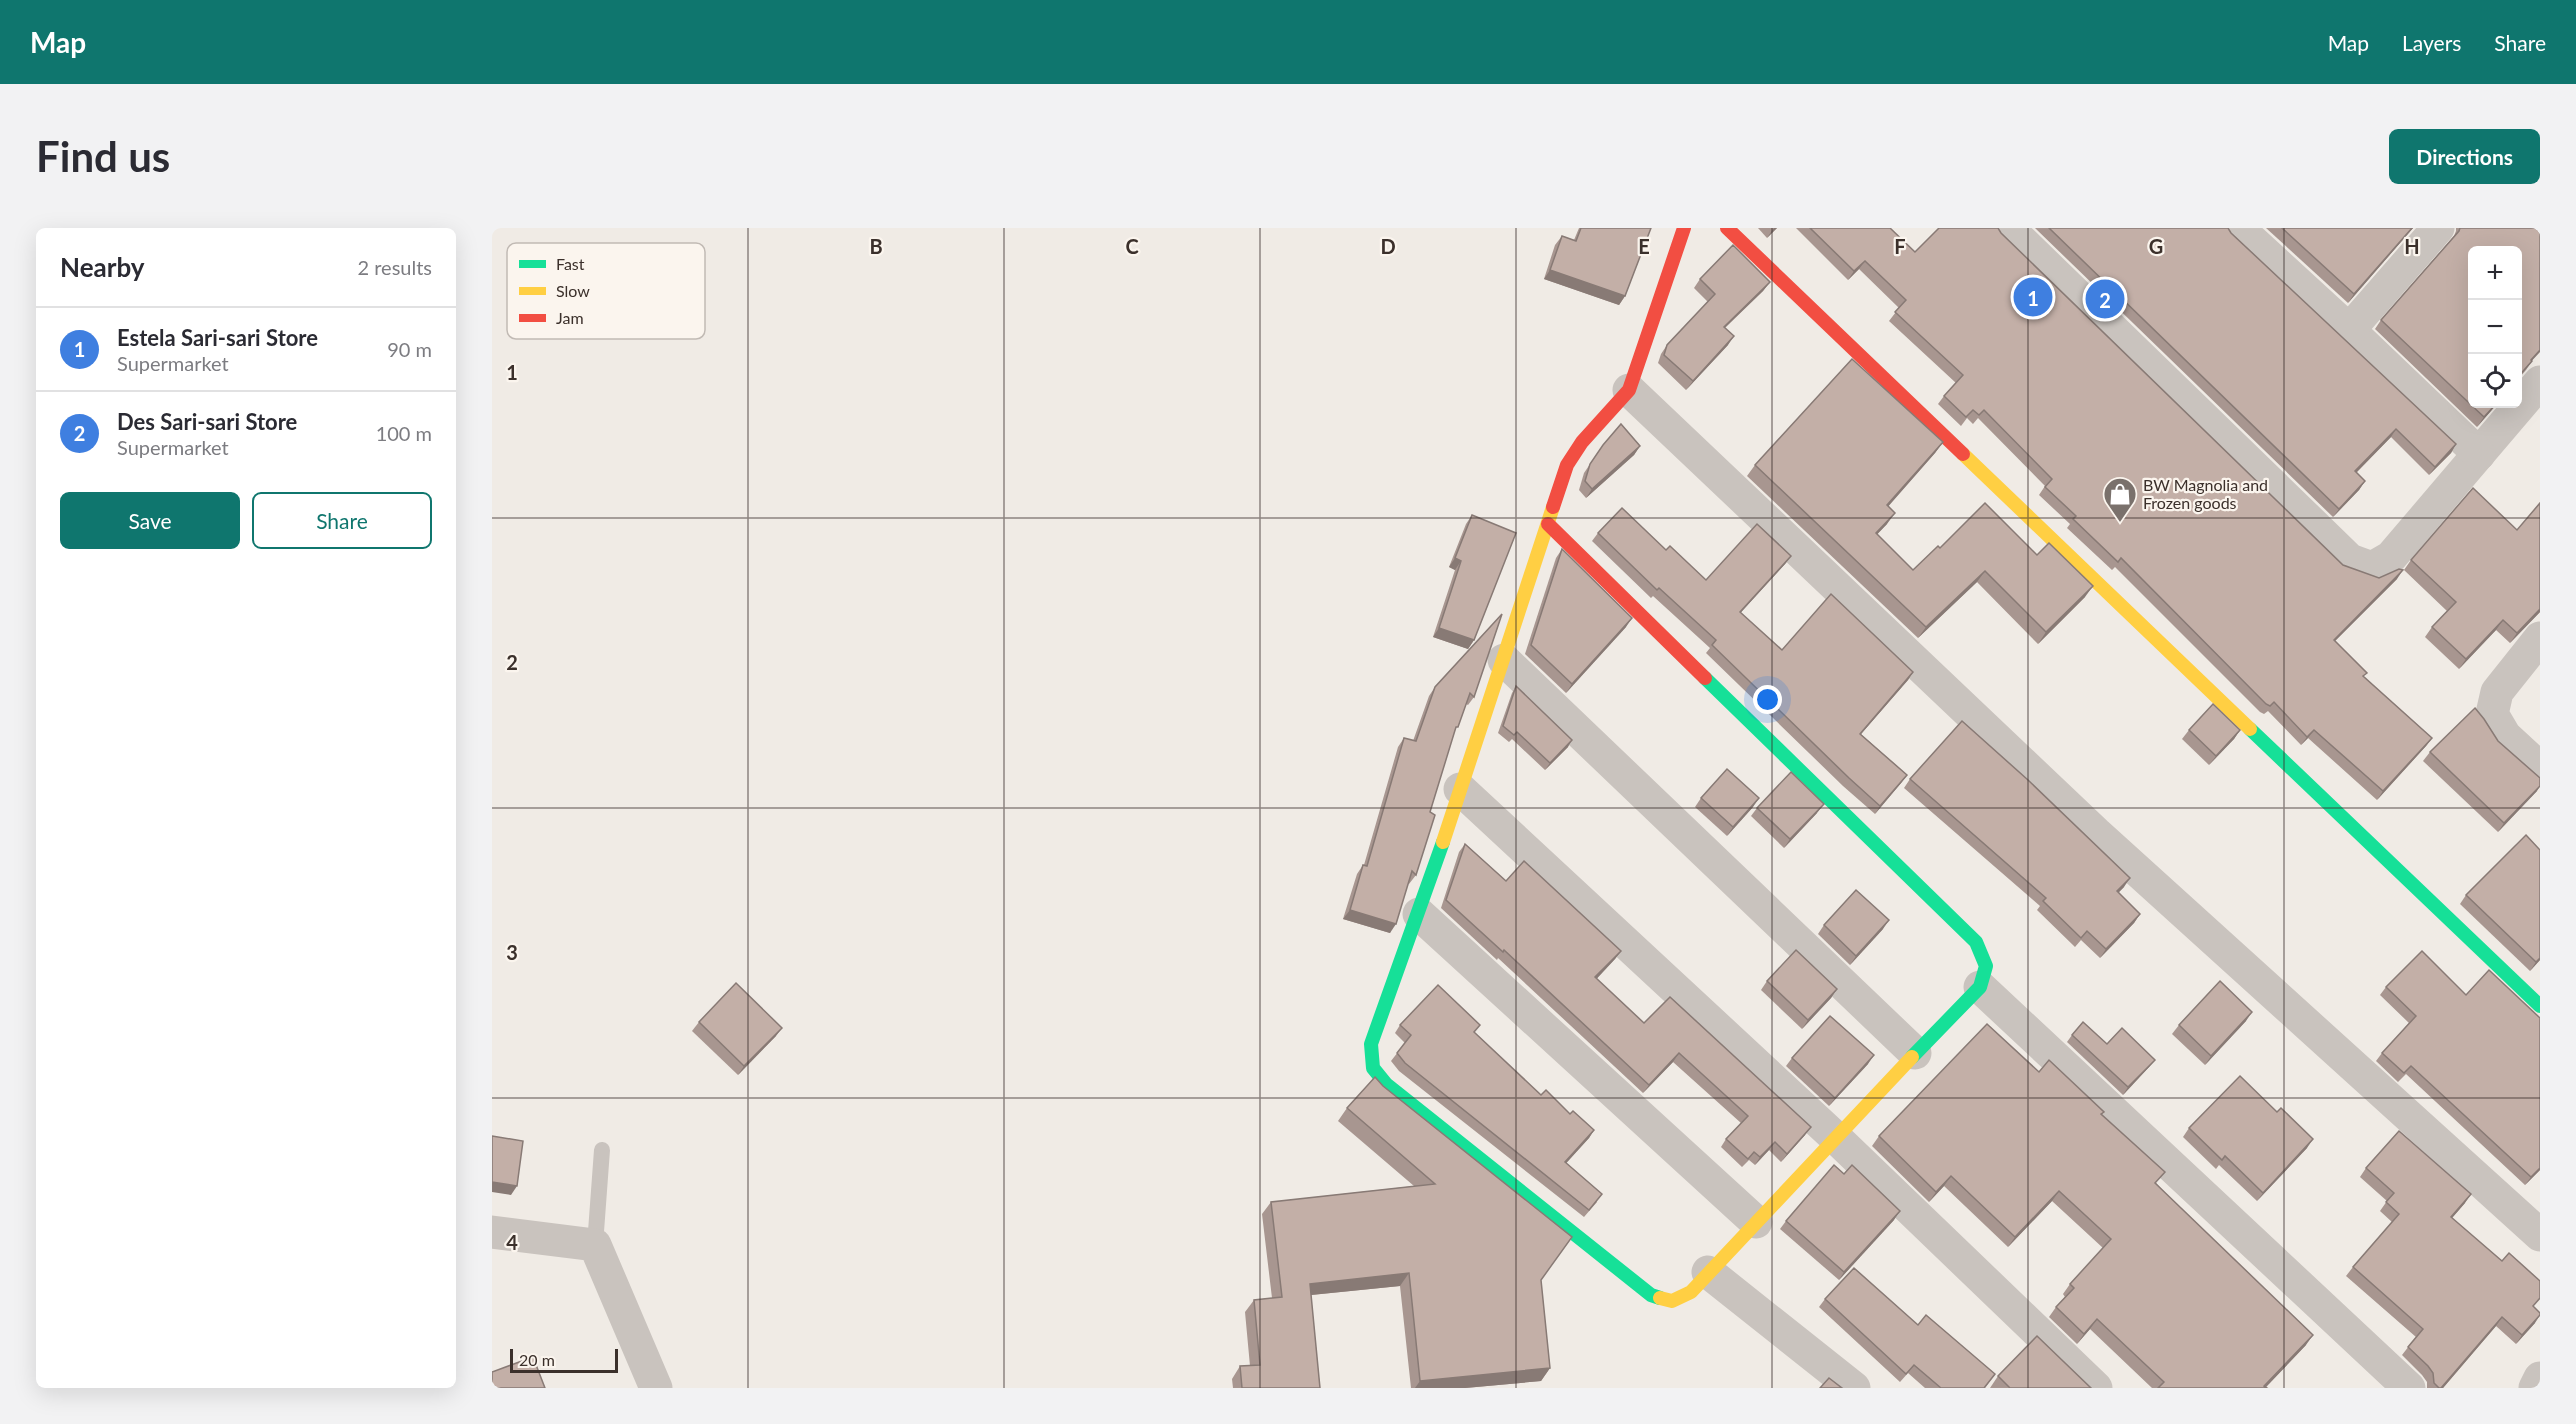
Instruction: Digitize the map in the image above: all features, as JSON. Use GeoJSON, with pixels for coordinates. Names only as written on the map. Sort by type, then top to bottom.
{"type":"FeatureCollection","features":[{"type":"Feature","properties":{"kind":"street"},"geometry":{"type":"LineString","coordinates":[[1548,524],[1976,942],[1986,966],[1980,987],[1691,1292],[1672,1301],[1651,1295],[1386,1084],[1373,1068],[1371,1044],[1419,914],[1567,465],[1581,442],[1629,390],[1684,228]]}},
{"type":"Feature","properties":{"kind":"street"},"geometry":{"type":"LineString","coordinates":[[1727,228],[2540,1006]]}},
{"type":"Feature","properties":{"kind":"street"},"geometry":{"type":"LineString","coordinates":[[2008,228],[2350,560],[2372,568],[2391,557],[2540,382]]}},
{"type":"Feature","properties":{"kind":"street"},"geometry":{"type":"LineString","coordinates":[[2238,228],[2479,454]]}},
{"type":"Feature","properties":{"kind":"street"},"geometry":{"type":"LineString","coordinates":[[2349,330],[2438,228]]}},
{"type":"Feature","properties":{"kind":"street"},"geometry":{"type":"LineString","coordinates":[[1629,390],[2096,833],[2540,1235]]}},
{"type":"Feature","properties":{"kind":"street"},"geometry":{"type":"LineString","coordinates":[[2540,638],[2498,692],[2492,714],[2505,736],[2540,768]]}},
{"type":"Feature","properties":{"kind":"street"},"geometry":{"type":"LineString","coordinates":[[1504,660],[1915,1053]]}},
{"type":"Feature","properties":{"kind":"street"},"geometry":{"type":"LineString","coordinates":[[1460,789],[1836,1138],[2096,1388]]}},
{"type":"Feature","properties":{"kind":"street"},"geometry":{"type":"LineString","coordinates":[[1419,914],[1756,1222]]}},
{"type":"Feature","properties":{"kind":"street"},"geometry":{"type":"LineString","coordinates":[[1980,987],[2409,1388]]}},
{"type":"Feature","properties":{"kind":"street"},"geometry":{"type":"LineString","coordinates":[[492,1232],[595,1245],[656,1388]]}},
{"type":"Feature","properties":{"kind":"street"},"geometry":{"type":"LineString","coordinates":[[1708,1272],[1854,1388]]}},
{"type":"Feature","properties":{"kind":"street"},"geometry":{"type":"LineString","coordinates":[[2535,1388],[2540,1378]]}},
{"type":"Feature","properties":{"kind":"lane"},"geometry":{"type":"LineString","coordinates":[[595,1245],[602,1150]]}},
{"type":"Feature","properties":{"kind":"building"},"geometry":{"type":"Polygon","coordinates":[[[1581,228],[1651,228],[1625,296],[1550,270],[1562,236],[1576,241],[1581,228]]]}},
{"type":"Feature","properties":{"kind":"building"},"geometry":{"type":"Polygon","coordinates":[[[1810,228],[1890,228],[1915,252],[1939,228],[1998,228],[2343,565],[2379,578],[2399,569],[2403,570],[2334,640],[2367,673],[2363,676],[2432,738],[2383,791],[2314,730],[2307,737],[2274,702],[2270,706],[2266,704],[2121,558],[2118,562],[2073,519],[2076,516],[2045,487],[2052,479],[1984,410],[1979,415],[1973,410],[1966,417],[1944,396],[1963,375],[1895,312],[1906,300],[1865,261],[1854,271],[1810,228]]]}},
{"type":"Feature","properties":{"kind":"building"},"geometry":{"type":"Polygon","coordinates":[[[2049,228],[2228,228],[2456,444],[2435,467],[2396,429],[2355,471],[2365,481],[2339,509],[2049,228]]]}},
{"type":"Feature","properties":{"kind":"building"},"geometry":{"type":"Polygon","coordinates":[[[2282,228],[2412,228],[2354,294],[2282,228]]]}},
{"type":"Feature","properties":{"kind":"building"},"geometry":{"type":"Polygon","coordinates":[[[2460,228],[2540,228],[2540,350],[2522,372],[2522,246],[2468,246],[2468,402],[2381,320],[2460,228]]]}},
{"type":"Feature","properties":{"kind":"building"},"geometry":{"type":"Polygon","coordinates":[[[1733,245],[1770,282],[1724,327],[1734,336],[1693,381],[1664,355],[1667,345],[1715,294],[1700,279],[1733,245]]]}},
{"type":"Feature","properties":{"kind":"building"},"geometry":{"type":"Polygon","coordinates":[[[1852,359],[1943,442],[1887,505],[1895,513],[1876,533],[1913,570],[1938,546],[1940,548],[1985,503],[2037,555],[2049,543],[2093,586],[2046,632],[1985,571],[1926,627],[1755,465],[1852,359]]]}},
{"type":"Feature","properties":{"kind":"building"},"geometry":{"type":"Polygon","coordinates":[[[2474,408],[2492,408],[2484,417],[2474,408]]]}},
{"type":"Feature","properties":{"kind":"building"},"geometry":{"type":"Polygon","coordinates":[[[1621,424],[1640,446],[1592,489],[1585,481],[1590,464],[1621,424]]]}},
{"type":"Feature","properties":{"kind":"building"},"geometry":{"type":"Polygon","coordinates":[[[2473,488],[2517,530],[2540,503],[2540,609],[2517,633],[2503,620],[2466,659],[2432,627],[2456,602],[2411,560],[2473,488]]]}},
{"type":"Feature","properties":{"kind":"building"},"geometry":{"type":"Polygon","coordinates":[[[1622,508],[1666,550],[1670,546],[1706,580],[1757,524],[1791,556],[1740,612],[1782,650],[1831,594],[1913,672],[1860,734],[1907,775],[1880,806],[1712,645],[1716,640],[1659,588],[1657,590],[1598,533],[1622,508]]]}},
{"type":"Feature","properties":{"kind":"building"},"geometry":{"type":"Polygon","coordinates":[[[1472,515],[1516,533],[1474,640],[1439,628],[1461,561],[1455,558],[1472,515]]]}},
{"type":"Feature","properties":{"kind":"building"},"geometry":{"type":"Polygon","coordinates":[[[1562,549],[1632,618],[1572,684],[1531,645],[1562,549]]]}},
{"type":"Feature","properties":{"kind":"building"},"geometry":{"type":"Polygon","coordinates":[[[1502,614],[1474,697],[1470,693],[1458,727],[1456,727],[1430,812],[1435,815],[1416,875],[1412,871],[1396,924],[1350,910],[1363,865],[1367,866],[1404,738],[1416,741],[1435,687],[1502,614]]]}},
{"type":"Feature","properties":{"kind":"building"},"geometry":{"type":"Polygon","coordinates":[[[1516,686],[1572,740],[1550,763],[1517,732],[1514,735],[1503,726],[1516,686]]]}},
{"type":"Feature","properties":{"kind":"building"},"geometry":{"type":"Polygon","coordinates":[[[2213,704],[2240,730],[2216,756],[2189,730],[2213,704]]]}},
{"type":"Feature","properties":{"kind":"building"},"geometry":{"type":"Polygon","coordinates":[[[2475,708],[2498,741],[2540,778],[2540,786],[2504,823],[2430,752],[2475,708]]]}},
{"type":"Feature","properties":{"kind":"building"},"geometry":{"type":"Polygon","coordinates":[[[1962,721],[2028,780],[2130,878],[2117,891],[2140,914],[2106,949],[2087,931],[2081,938],[2043,901],[2046,898],[1910,779],[1962,721]]]}},
{"type":"Feature","properties":{"kind":"building"},"geometry":{"type":"Polygon","coordinates":[[[1727,769],[1759,798],[1733,827],[1701,798],[1727,769]]]}},
{"type":"Feature","properties":{"kind":"building"},"geometry":{"type":"Polygon","coordinates":[[[1791,772],[1824,804],[1790,839],[1757,808],[1791,772]]]}},
{"type":"Feature","properties":{"kind":"building"},"geometry":{"type":"Polygon","coordinates":[[[2526,835],[2540,850],[2540,958],[2536,962],[2466,895],[2526,835]]]}},
{"type":"Feature","properties":{"kind":"building"},"geometry":{"type":"Polygon","coordinates":[[[1465,844],[1506,881],[1524,861],[1621,951],[1595,977],[1644,1023],[1670,997],[1811,1127],[1787,1154],[1775,1142],[1760,1157],[1754,1152],[1748,1159],[1726,1139],[1748,1116],[1679,1053],[1649,1085],[1504,950],[1503,952],[1446,900],[1465,844]]]}},
{"type":"Feature","properties":{"kind":"building"},"geometry":{"type":"Polygon","coordinates":[[[1856,890],[1889,920],[1856,956],[1824,925],[1856,890]]]}},
{"type":"Feature","properties":{"kind":"building"},"geometry":{"type":"Polygon","coordinates":[[[1796,950],[1837,989],[1808,1020],[1767,981],[1796,950]]]}},
{"type":"Feature","properties":{"kind":"building"},"geometry":{"type":"Polygon","coordinates":[[[2422,951],[2466,995],[2489,970],[2540,1018],[2540,1168],[2531,1177],[2411,1066],[2404,1073],[2382,1053],[2416,1016],[2386,987],[2422,951]]]}},
{"type":"Feature","properties":{"kind":"building"},"geometry":{"type":"Polygon","coordinates":[[[2220,981],[2252,1012],[2211,1056],[2179,1025],[2220,981]]]}},
{"type":"Feature","properties":{"kind":"building"},"geometry":{"type":"Polygon","coordinates":[[[736,983],[782,1028],[744,1066],[699,1022],[736,983]]]}},
{"type":"Feature","properties":{"kind":"building"},"geometry":{"type":"Polygon","coordinates":[[[1438,985],[1480,1025],[1474,1032],[1541,1095],[1546,1090],[1570,1114],[1573,1111],[1594,1130],[1565,1162],[1602,1194],[1589,1210],[1405,1063],[1397,1053],[1411,1035],[1400,1025],[1438,985]]]}},
{"type":"Feature","properties":{"kind":"building"},"geometry":{"type":"Polygon","coordinates":[[[1830,1016],[1874,1055],[1835,1098],[1792,1058],[1830,1016]]]}},
{"type":"Feature","properties":{"kind":"building"},"geometry":{"type":"Polygon","coordinates":[[[2083,1022],[2107,1044],[2122,1028],[2155,1060],[2128,1087],[2072,1035],[2083,1022]]]}},
{"type":"Feature","properties":{"kind":"building"},"geometry":{"type":"Polygon","coordinates":[[[1987,1024],[2039,1072],[2049,1060],[2104,1112],[2101,1114],[2165,1172],[2155,1183],[2313,1335],[2264,1386],[2267,1388],[2158,1388],[2164,1382],[2097,1319],[2084,1334],[2056,1307],[2074,1288],[2070,1284],[2111,1239],[2059,1191],[2015,1237],[1951,1176],[1936,1192],[1879,1136],[1987,1024]]]}},
{"type":"Feature","properties":{"kind":"building"},"geometry":{"type":"Polygon","coordinates":[[[2240,1076],[2277,1112],[2281,1108],[2313,1139],[2263,1193],[2225,1156],[2222,1160],[2189,1128],[2240,1076]]]}},
{"type":"Feature","properties":{"kind":"building"},"geometry":{"type":"Polygon","coordinates":[[[1375,1077],[1383,1086],[1572,1237],[1541,1280],[1550,1368],[1420,1381],[1409,1273],[1310,1284],[1320,1388],[1242,1388],[1240,1366],[1260,1365],[1254,1300],[1282,1297],[1271,1202],[1435,1184],[1347,1108],[1375,1077]]]}},
{"type":"Feature","properties":{"kind":"building"},"geometry":{"type":"Polygon","coordinates":[[[2399,1131],[2471,1194],[2451,1217],[2502,1261],[2509,1253],[2540,1281],[2540,1298],[2533,1306],[2540,1315],[2522,1335],[2502,1317],[2441,1388],[2434,1383],[2433,1373],[2428,1366],[2408,1347],[2423,1329],[2353,1267],[2399,1214],[2386,1202],[2394,1193],[2366,1168],[2399,1131]]]}},
{"type":"Feature","properties":{"kind":"building"},"geometry":{"type":"Polygon","coordinates":[[[492,1136],[523,1141],[517,1186],[492,1182],[492,1136]]]}},
{"type":"Feature","properties":{"kind":"building"},"geometry":{"type":"Polygon","coordinates":[[[1834,1165],[1844,1174],[1852,1165],[1900,1211],[1844,1272],[1786,1221],[1834,1165]]]}},
{"type":"Feature","properties":{"kind":"building"},"geometry":{"type":"Polygon","coordinates":[[[1854,1268],[1918,1325],[1926,1315],[1995,1374],[1984,1388],[1941,1388],[1914,1365],[1906,1374],[1825,1299],[1854,1268]]]}},
{"type":"Feature","properties":{"kind":"building"},"geometry":{"type":"Polygon","coordinates":[[[2037,1336],[2091,1388],[2010,1388],[1998,1376],[2037,1336]]]}},
{"type":"Feature","properties":{"kind":"building"},"geometry":{"type":"Polygon","coordinates":[[[533,1357],[545,1388],[492,1388],[492,1372],[533,1357]]]}},
{"type":"Feature","properties":{"kind":"building"},"geometry":{"type":"Polygon","coordinates":[[[1829,1378],[1842,1388],[1820,1388],[1829,1378]]]}},
{"type":"Feature","properties":{"kind":"traffic: fast"},"geometry":{"type":"LineString","coordinates":[[1705,678],[1976,942],[1986,966],[1980,987],[1912,1057]]}},
{"type":"Feature","properties":{"kind":"traffic: fast"},"geometry":{"type":"LineString","coordinates":[[2250,729],[2540,1006]]}},
{"type":"Feature","properties":{"kind":"traffic: fast"},"geometry":{"type":"LineString","coordinates":[[1443,842],[1371,1044],[1373,1068],[1386,1084],[1651,1295],[1660,1298]]}},
{"type":"Feature","properties":{"kind":"traffic: slow"},"geometry":{"type":"LineString","coordinates":[[1963,454],[2250,729]]}},
{"type":"Feature","properties":{"kind":"traffic: slow"},"geometry":{"type":"LineString","coordinates":[[1443,842],[1553,507]]}},
{"type":"Feature","properties":{"kind":"traffic: slow"},"geometry":{"type":"LineString","coordinates":[[1660,1298],[1672,1301],[1691,1292],[1912,1057]]}},
{"type":"Feature","properties":{"kind":"traffic: jam"},"geometry":{"type":"LineString","coordinates":[[1553,507],[1567,465],[1582,442],[1629,390],[1684,228]]}},
{"type":"Feature","properties":{"kind":"traffic: jam"},"geometry":{"type":"LineString","coordinates":[[1727,228],[1963,454]]}},
{"type":"Feature","properties":{"kind":"traffic: jam"},"geometry":{"type":"LineString","coordinates":[[1548,524],[1705,678]]}},
{"type":"Feature","properties":{"kind":"place","name":"Estela Sari-sari Store"},"geometry":{"type":"Point","coordinates":[2033,297]}},
{"type":"Feature","properties":{"kind":"place","name":"Des Sari-sari Store"},"geometry":{"type":"Point","coordinates":[2105,299]}},
{"type":"Feature","properties":{"kind":"place","name":"BW Magnolia and Frozen goods"},"geometry":{"type":"Point","coordinates":[2120,523]}}]}
